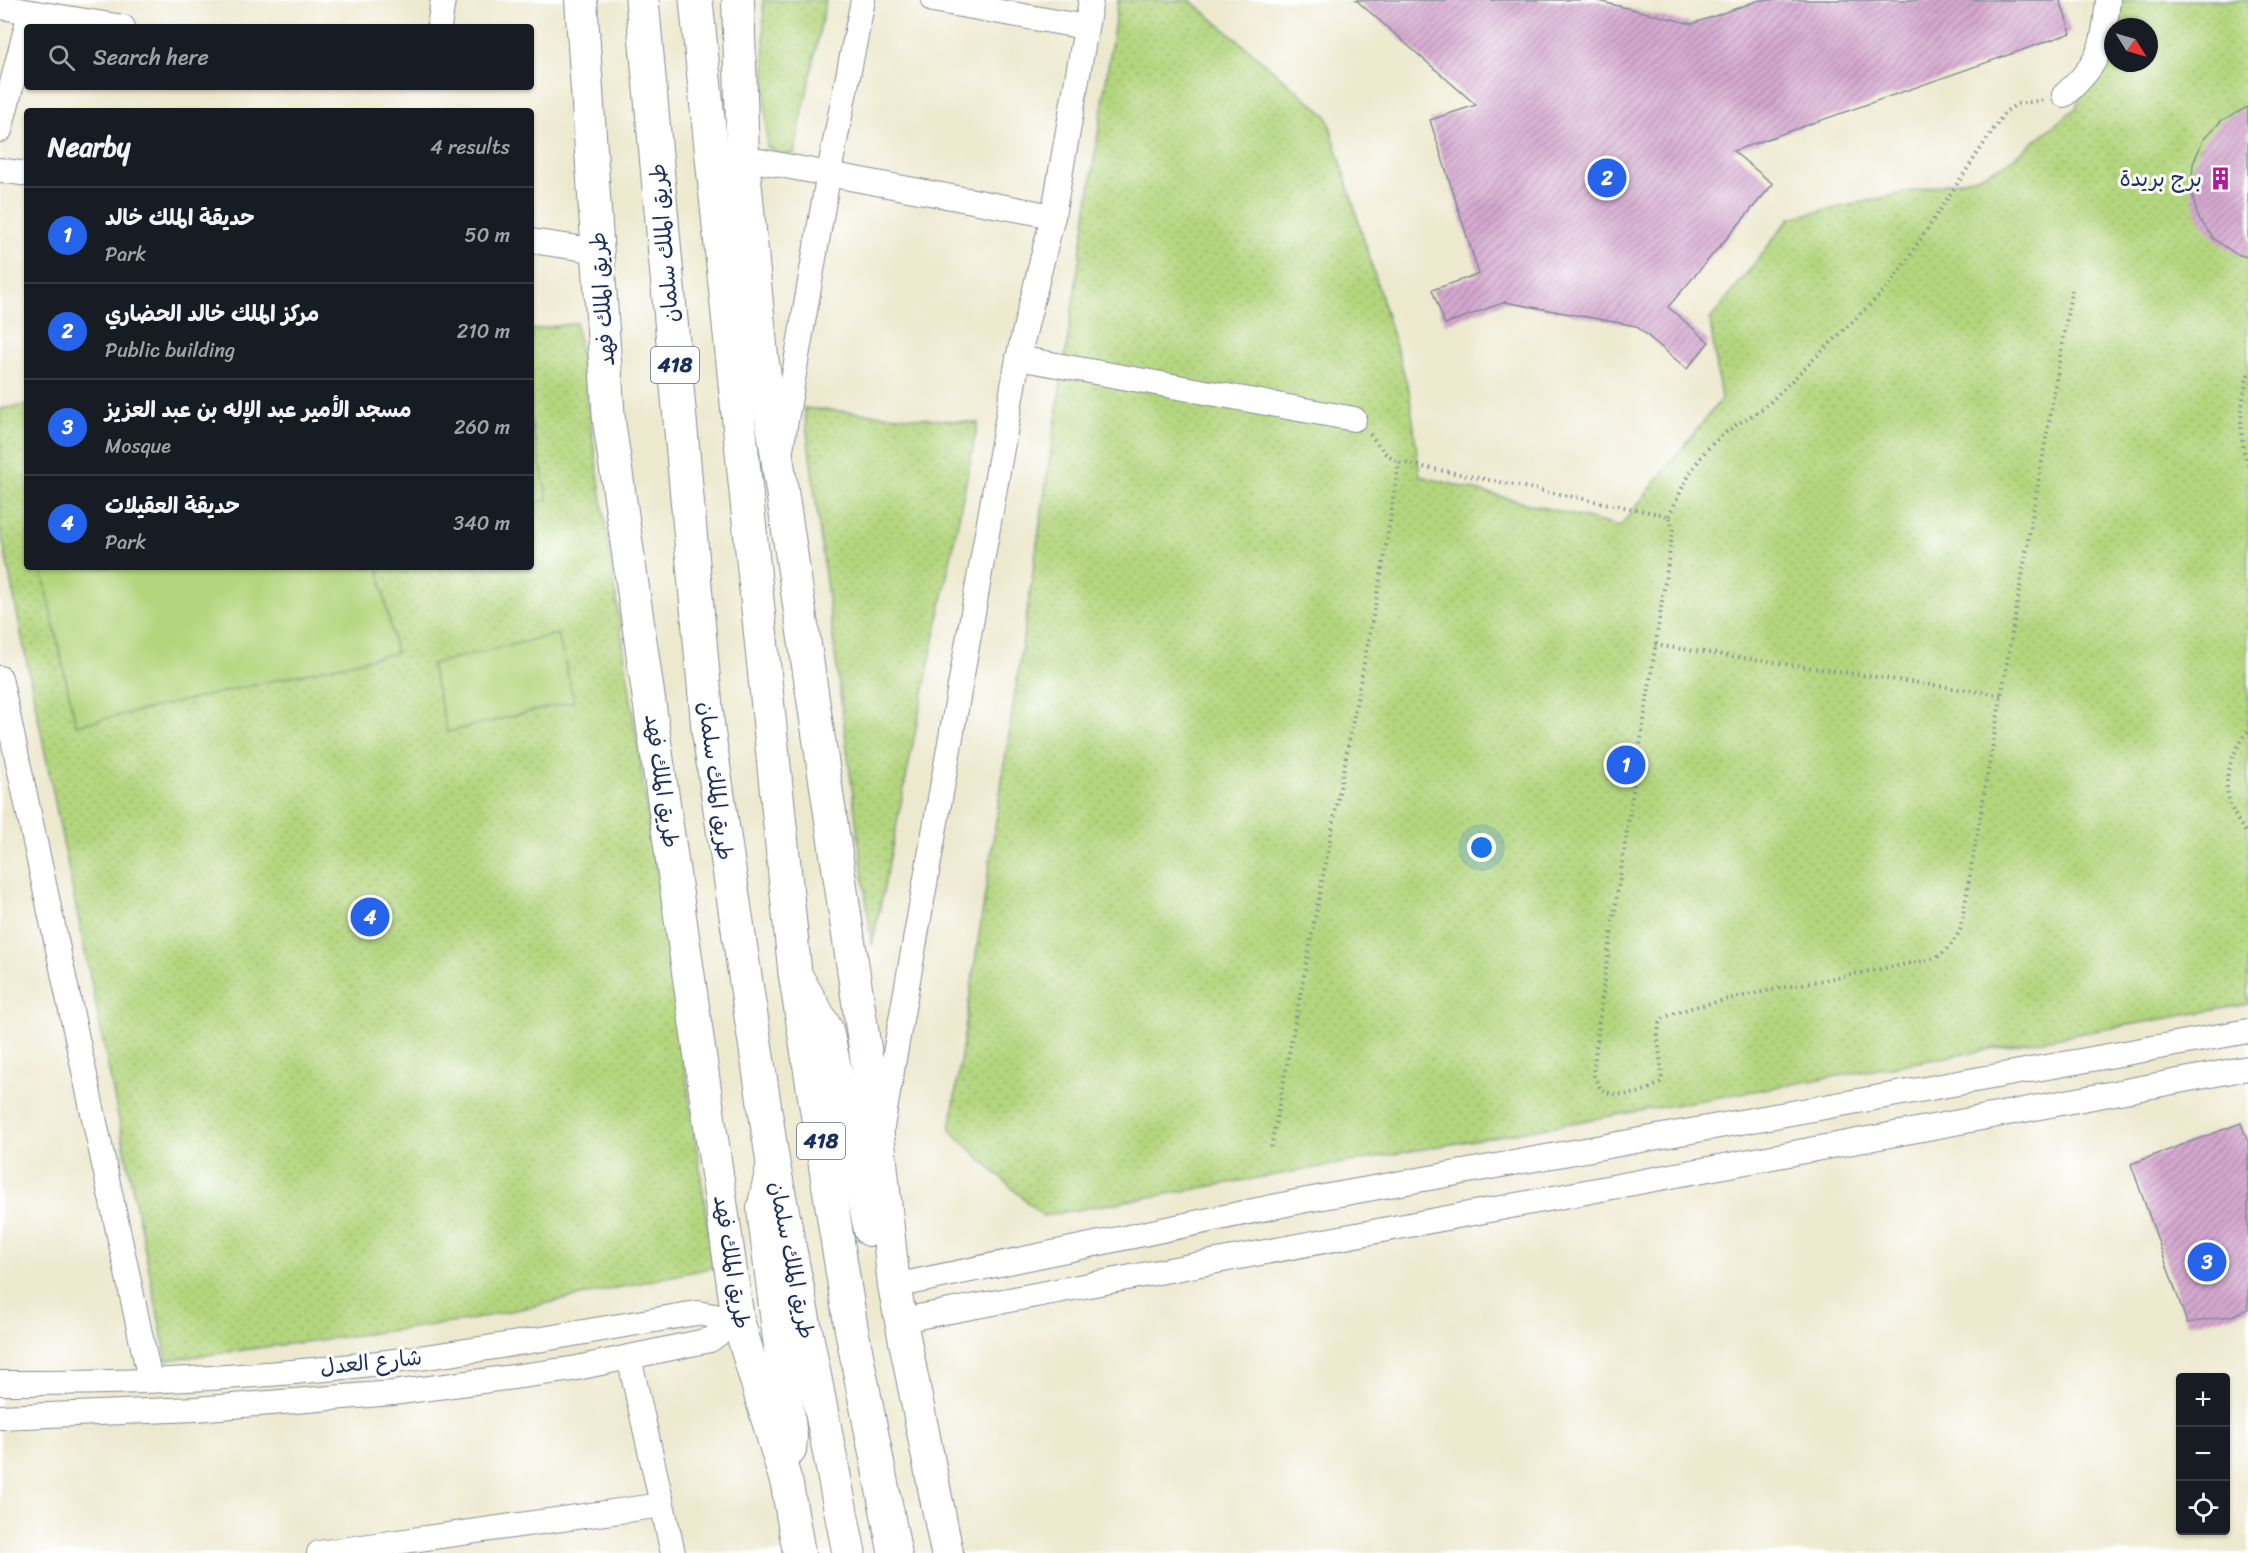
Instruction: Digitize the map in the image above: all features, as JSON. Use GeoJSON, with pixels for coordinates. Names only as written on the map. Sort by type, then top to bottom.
{"type":"FeatureCollection","features":[{"type":"Feature","properties":{"kind":"highway","name":"طريق الملك سلمان"},"geometry":{"type":"LineString","coordinates":[[642,0],[708,729],[773,1163],[849,1553]]}},
{"type":"Feature","properties":{"kind":"highway","name":"طريق الملك سلمان"},"geometry":{"type":"LineString","coordinates":[[696,0],[795,973],[851,1327],[895,1553]]}},
{"type":"Feature","properties":{"kind":"main road","name":"طريق الملك فهد"},"geometry":{"type":"LineString","coordinates":[[581,0],[609,421],[738,1320],[787,1485],[798,1553]]}},
{"type":"Feature","properties":{"kind":"main road"},"geometry":{"type":"LineString","coordinates":[[738,0],[743,158],[762,356],[879,1143],[894,1286],[947,1553]]}},
{"type":"Feature","properties":{"kind":"main road"},"geometry":{"type":"LineString","coordinates":[[795,973],[827,1030],[872,1238],[894,1286]]}},
{"type":"Feature","properties":{"kind":"main road"},"geometry":{"type":"LineString","coordinates":[[773,1163],[763,1209],[791,1437],[787,1485]]}},
{"type":"Feature","properties":{"kind":"street"},"geometry":{"type":"LineString","coordinates":[[439,24],[443,0]]}},
{"type":"Feature","properties":{"kind":"street"},"geometry":{"type":"LineString","coordinates":[[778,467],[829,172],[863,0]]}},
{"type":"Feature","properties":{"kind":"street"},"geometry":{"type":"LineString","coordinates":[[933,0],[1085,27]]}},
{"type":"Feature","properties":{"kind":"street"},"geometry":{"type":"LineString","coordinates":[[879,1143],[1018,358],[1053,216],[1091,0]]}},
{"type":"Feature","properties":{"kind":"street"},"geometry":{"type":"LineString","coordinates":[[2064,95],[2089,70],[2100,52],[2108,0]]}},
{"type":"Feature","properties":{"kind":"street"},"geometry":{"type":"LineString","coordinates":[[0,8],[30,13],[74,10],[114,24]]}},
{"type":"Feature","properties":{"kind":"street"},"geometry":{"type":"LineString","coordinates":[[27,24],[30,13]]}},
{"type":"Feature","properties":{"kind":"street"},"geometry":{"type":"LineString","coordinates":[[0,130],[24,36]]}},
{"type":"Feature","properties":{"kind":"street"},"geometry":{"type":"LineString","coordinates":[[743,158],[829,172],[1053,216]]}},
{"type":"Feature","properties":{"kind":"street"},"geometry":{"type":"LineString","coordinates":[[0,170],[24,174]]}},
{"type":"Feature","properties":{"kind":"street"},"geometry":{"type":"LineString","coordinates":[[534,242],[599,250]]}},
{"type":"Feature","properties":{"kind":"street"},"geometry":{"type":"LineString","coordinates":[[1018,358],[1354,419]]}},
{"type":"Feature","properties":{"kind":"street"},"geometry":{"type":"LineString","coordinates":[[0,678],[150,1380]]}},
{"type":"Feature","properties":{"kind":"street"},"geometry":{"type":"LineString","coordinates":[[894,1286],[1301,1201],[2248,1032]]}},
{"type":"Feature","properties":{"kind":"street"},"geometry":{"type":"LineString","coordinates":[[902,1320],[2248,1068]]}},
{"type":"Feature","properties":{"kind":"street","name":"شارع العدل"},"geometry":{"type":"LineString","coordinates":[[0,1383],[150,1380],[248,1375],[417,1358],[697,1313],[738,1320]]}},
{"type":"Feature","properties":{"kind":"street"},"geometry":{"type":"LineString","coordinates":[[0,1417],[196,1409],[393,1393],[572,1369],[711,1340],[738,1320]]}},
{"type":"Feature","properties":{"kind":"street"},"geometry":{"type":"LineString","coordinates":[[629,1357],[673,1553]]}},
{"type":"Feature","properties":{"kind":"street"},"geometry":{"type":"LineString","coordinates":[[319,1553],[662,1506]]}},
{"type":"Feature","properties":{"kind":"path"},"geometry":{"type":"LineString","coordinates":[[2064,95],[2017,104],[2005,112],[1890,285],[1762,410],[1737,423],[1705,449],[1685,480],[1669,516],[1673,530],[1594,1065],[1595,1082],[1601,1090],[1611,1094],[1638,1094],[1661,1082],[1663,1076],[1659,1058],[1661,1023],[1664,1017],[1671,1014],[1708,1004],[1897,968],[1936,958],[1950,948],[1961,927],[2072,288]]}},
{"type":"Feature","properties":{"kind":"path"},"geometry":{"type":"LineString","coordinates":[[2248,374],[2241,405],[2241,444],[2248,466]]}},
{"type":"Feature","properties":{"kind":"path"},"geometry":{"type":"LineString","coordinates":[[1354,419],[1377,440],[1385,453],[1399,462],[1669,516]]}},
{"type":"Feature","properties":{"kind":"path"},"geometry":{"type":"LineString","coordinates":[[1271,1146],[1383,564],[1399,462]]}},
{"type":"Feature","properties":{"kind":"path"},"geometry":{"type":"LineString","coordinates":[[1655,645],[2001,695]]}},
{"type":"Feature","properties":{"kind":"path"},"geometry":{"type":"LineString","coordinates":[[2248,730],[2235,748],[2226,780],[2227,800],[2248,836]]}},
{"type":"Feature","properties":{"kind":"green space"},"geometry":{"type":"Polygon","coordinates":[[[763,0],[826,0],[794,154],[780,154],[767,147],[763,0]]]}},
{"type":"Feature","properties":{"kind":"green space"},"geometry":{"type":"Polygon","coordinates":[[[1118,0],[1190,0],[1327,116],[1409,390],[1420,476],[1620,527],[1721,399],[1710,320],[1790,218],[1977,177],[2007,163],[2076,108],[2108,0],[2248,0],[2248,1004],[1042,1216],[950,1130],[1118,0]]]}},
{"type":"Feature","properties":{"kind":"green space"},"geometry":{"type":"Polygon","coordinates":[[[576,323],[714,1267],[465,1321],[167,1360],[0,528],[0,409],[24,405],[24,570],[534,570],[534,330],[576,323]]]}},
{"type":"Feature","properties":{"kind":"green space"},"geometry":{"type":"Polygon","coordinates":[[[804,408],[978,423],[872,946],[804,408]]]}},
{"type":"Feature","properties":{"kind":"green space"},"geometry":{"type":"Polygon","coordinates":[[[534,436],[548,500],[534,503],[534,436]]]}},
{"type":"Feature","properties":{"kind":"green space"},"geometry":{"type":"Polygon","coordinates":[[[42,570],[379,570],[396,653],[76,725],[42,570]]]}},
{"type":"Feature","properties":{"kind":"green space"},"geometry":{"type":"Polygon","coordinates":[[[558,634],[574,701],[447,732],[431,664],[558,634]]]}},
{"type":"Feature","properties":{"kind":"building"},"geometry":{"type":"Polygon","coordinates":[[[1356,0],[1594,0],[1692,24],[1760,0],[2060,0],[2071,33],[1733,151],[1773,184],[1668,307],[1709,342],[1687,369],[1636,326],[1505,302],[1445,324],[1432,290],[1479,274],[1430,120],[1476,105],[1356,0]]]}},
{"type":"Feature","properties":{"kind":"building","name":"برج بريدة"},"geometry":{"type":"Polygon","coordinates":[[[2248,107],[2248,257],[2236,254],[2214,239],[2198,217],[2191,191],[2193,164],[2203,140],[2222,120],[2248,107]]]}},
{"type":"Feature","properties":{"kind":"building"},"geometry":{"type":"Polygon","coordinates":[[[2241,1123],[2248,1142],[2248,1309],[2231,1316],[2187,1323],[2131,1164],[2241,1123]]]}},
{"type":"Feature","properties":{"kind":"place","name":"مركز الملك خالد الحضاري"},"geometry":{"type":"Point","coordinates":[1607,178]}},
{"type":"Feature","properties":{"kind":"place","name":"برج بريدة"},"geometry":{"type":"Point","coordinates":[2220,178]}},
{"type":"Feature","properties":{"kind":"place","name":"حديقة الملك خالد"},"geometry":{"type":"Point","coordinates":[1626,765]}},
{"type":"Feature","properties":{"kind":"place","name":"حديقة العقيلات"},"geometry":{"type":"Point","coordinates":[370,917]}},
{"type":"Feature","properties":{"kind":"place","name":"مسجد الأمير عبد الإله بن عبد العزيز"},"geometry":{"type":"Point","coordinates":[2207,1262]}}]}
